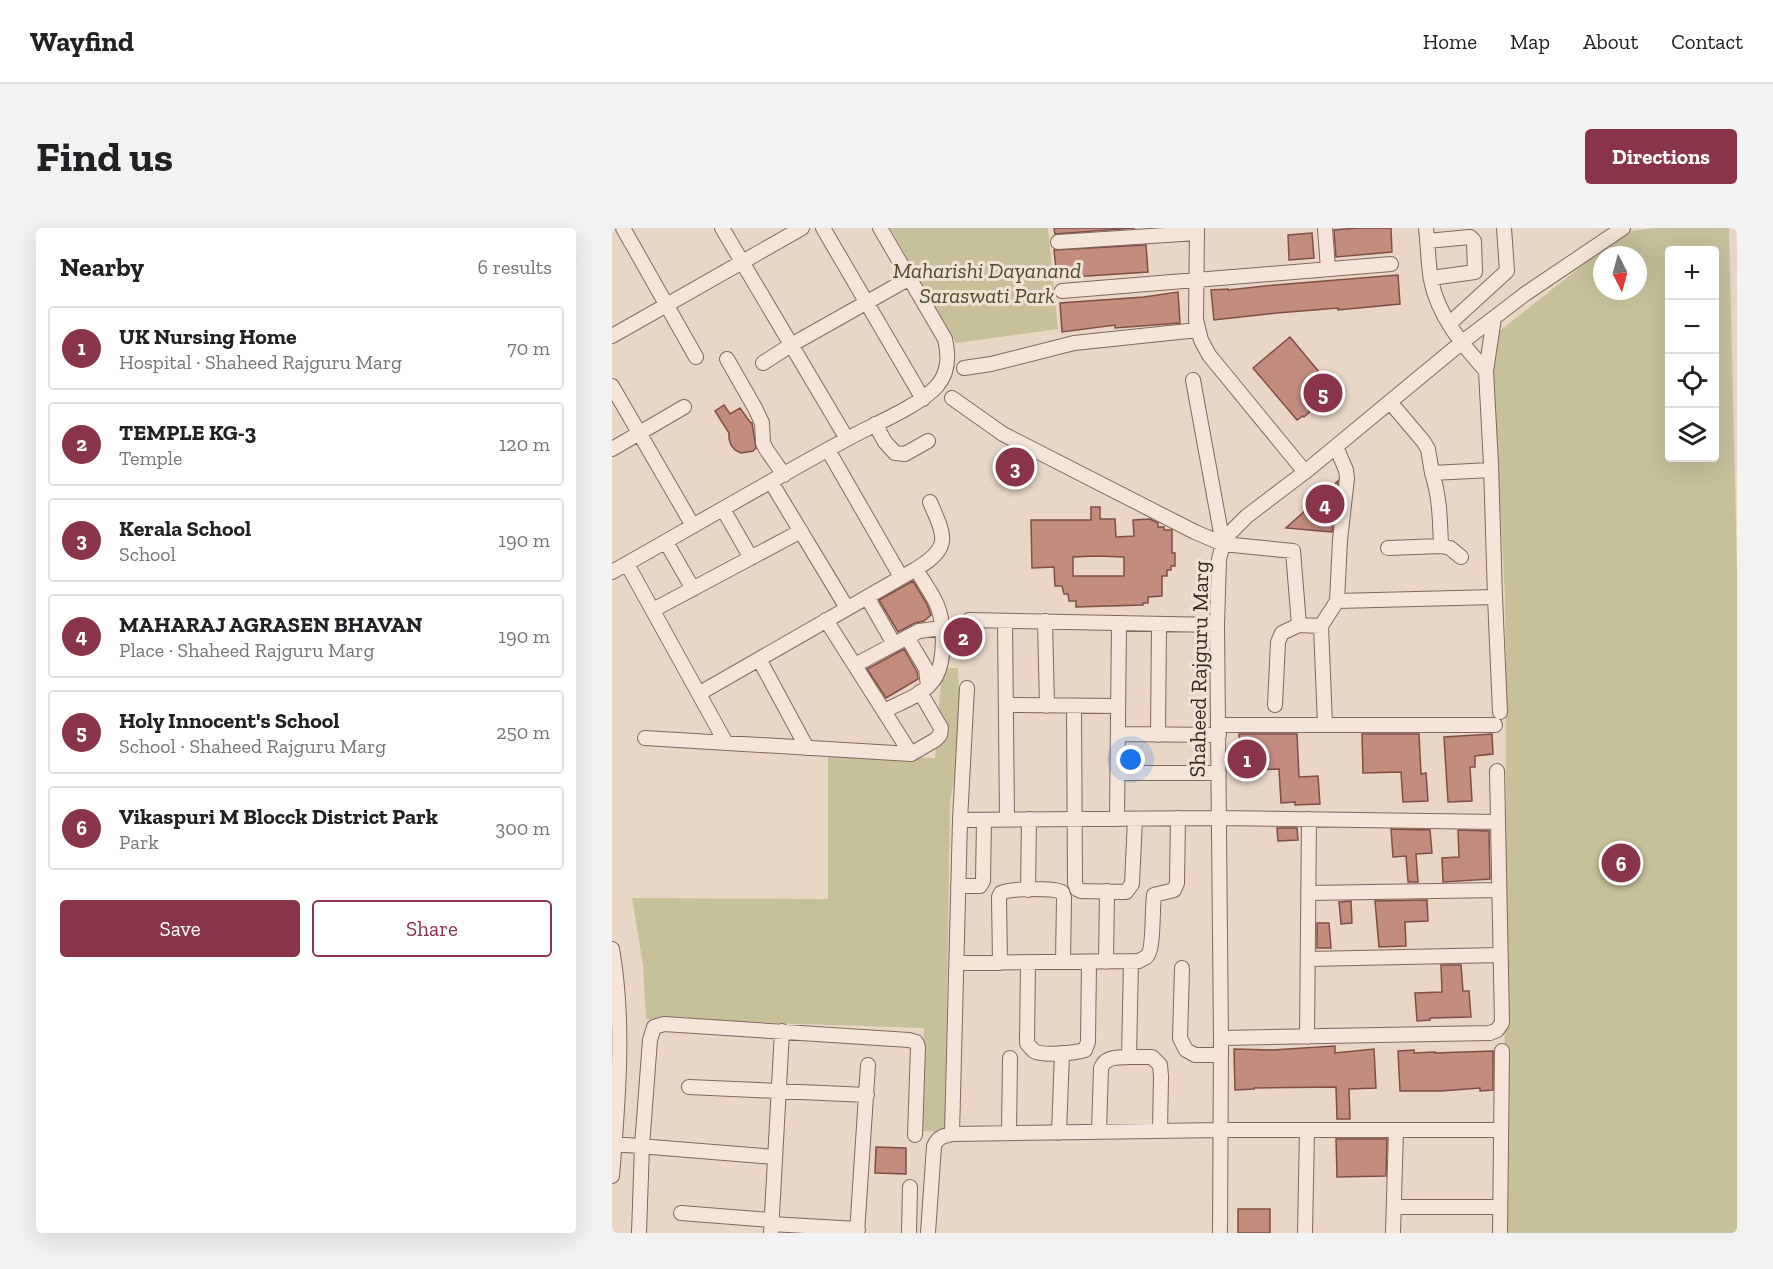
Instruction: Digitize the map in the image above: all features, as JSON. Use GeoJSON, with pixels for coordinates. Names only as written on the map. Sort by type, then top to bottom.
{"type":"FeatureCollection","features":[{"type":"Feature","properties":{"kind":"street"},"geometry":{"type":"LineString","coordinates":[[623,228],[696,357]]}},
{"type":"Feature","properties":{"kind":"street"},"geometry":{"type":"LineString","coordinates":[[723,228],[847,439]]}},
{"type":"Feature","properties":{"kind":"street"},"geometry":{"type":"LineString","coordinates":[[612,336],[802,228]]}},
{"type":"Feature","properties":{"kind":"street"},"geometry":{"type":"LineString","coordinates":[[823,228],[923,399]]}},
{"type":"Feature","properties":{"kind":"street"},"geometry":{"type":"LineString","coordinates":[[726,743],[653,610],[617,566],[666,542],[847,439],[923,399],[938,385],[947,369],[948,351],[945,339],[880,228]]}},
{"type":"Feature","properties":{"kind":"street"},"geometry":{"type":"LineString","coordinates":[[1325,228],[1328,269]]}},
{"type":"Feature","properties":{"kind":"street"},"geometry":{"type":"LineString","coordinates":[[1449,324],[1507,271],[1504,228]]}},
{"type":"Feature","properties":{"kind":"street","name":"Shaheed Rajguru Marg"},"geometry":{"type":"LineString","coordinates":[[1220,1233],[1221,1038],[1217,625],[1220,559],[1223,544],[1230,533],[1247,516],[1336,447],[1461,343],[1525,294],[1623,228]]}},
{"type":"Feature","properties":{"kind":"street"},"geometry":{"type":"LineString","coordinates":[[1058,242],[1197,231],[1197,325],[1209,355],[1305,471]]}},
{"type":"Feature","properties":{"kind":"street"},"geometry":{"type":"LineString","coordinates":[[1431,278],[1475,272],[1474,241],[1470,237],[1427,235],[1431,278],[1437,301],[1461,343],[1486,371]]}},
{"type":"Feature","properties":{"kind":"street"},"geometry":{"type":"LineString","coordinates":[[1062,291],[1391,264]]}},
{"type":"Feature","properties":{"kind":"street"},"geometry":{"type":"LineString","coordinates":[[763,363],[910,278]]}},
{"type":"Feature","properties":{"kind":"street"},"geometry":{"type":"LineString","coordinates":[[1494,318],[1486,371],[1500,712]]}},
{"type":"Feature","properties":{"kind":"street"},"geometry":{"type":"LineString","coordinates":[[964,368],[991,364],[1074,343],[1197,325]]}},
{"type":"Feature","properties":{"kind":"street"},"geometry":{"type":"LineString","coordinates":[[727,359],[762,423],[763,443],[801,531],[848,608]]}},
{"type":"Feature","properties":{"kind":"street"},"geometry":{"type":"LineString","coordinates":[[1193,380],[1223,544]]}},
{"type":"Feature","properties":{"kind":"street"},"geometry":{"type":"LineString","coordinates":[[612,386],[693,526]]}},
{"type":"Feature","properties":{"kind":"street"},"geometry":{"type":"LineString","coordinates":[[952,398],[1003,434],[1223,544],[1293,551],[1299,625]]}},
{"type":"Feature","properties":{"kind":"street"},"geometry":{"type":"LineString","coordinates":[[1390,402],[1428,449],[1439,501],[1441,546]]}},
{"type":"Feature","properties":{"kind":"street"},"geometry":{"type":"LineString","coordinates":[[612,449],[684,407]]}},
{"type":"Feature","properties":{"kind":"street"},"geometry":{"type":"LineString","coordinates":[[875,424],[885,442],[895,453],[905,454],[928,441]]}},
{"type":"Feature","properties":{"kind":"street"},"geometry":{"type":"LineString","coordinates":[[1325,725],[1321,626],[1337,602],[1340,540],[1347,478],[1336,447]]}},
{"type":"Feature","properties":{"kind":"street"},"geometry":{"type":"LineString","coordinates":[[828,450],[901,577]]}},
{"type":"Feature","properties":{"kind":"street"},"geometry":{"type":"LineString","coordinates":[[1432,473],[1491,470]]}},
{"type":"Feature","properties":{"kind":"street"},"geometry":{"type":"LineString","coordinates":[[700,693],[936,555],[942,541],[939,525],[930,502]]}},
{"type":"Feature","properties":{"kind":"street"},"geometry":{"type":"LineString","coordinates":[[723,509],[752,558]]}},
{"type":"Feature","properties":{"kind":"street"},"geometry":{"type":"LineString","coordinates":[[653,610],[801,531]]}},
{"type":"Feature","properties":{"kind":"street"},"geometry":{"type":"LineString","coordinates":[[666,542],[693,589]]}},
{"type":"Feature","properties":{"kind":"street"},"geometry":{"type":"LineString","coordinates":[[1388,548],[1441,546],[1450,548],[1461,557]]}},
{"type":"Feature","properties":{"kind":"street"},"geometry":{"type":"LineString","coordinates":[[884,711],[924,689],[936,676],[940,663],[942,628],[937,605],[916,568]]}},
{"type":"Feature","properties":{"kind":"street"},"geometry":{"type":"LineString","coordinates":[[645,738],[911,754],[940,735],[941,728],[924,689],[926,669],[867,597]]}},
{"type":"Feature","properties":{"kind":"street"},"geometry":{"type":"LineString","coordinates":[[1337,602],[1495,597]]}},
{"type":"Feature","properties":{"kind":"street"},"geometry":{"type":"LineString","coordinates":[[826,620],[911,754]]}},
{"type":"Feature","properties":{"kind":"street"},"geometry":{"type":"LineString","coordinates":[[969,620],[1217,625]]}},
{"type":"Feature","properties":{"kind":"street"},"geometry":{"type":"LineString","coordinates":[[1005,621],[1007,819]]}},
{"type":"Feature","properties":{"kind":"street"},"geometry":{"type":"LineString","coordinates":[[1045,621],[1047,706]]}},
{"type":"Feature","properties":{"kind":"street"},"geometry":{"type":"LineString","coordinates":[[1117,819],[1119,623]]}},
{"type":"Feature","properties":{"kind":"street"},"geometry":{"type":"LineString","coordinates":[[1158,735],[1159,624]]}},
{"type":"Feature","properties":{"kind":"street"},"geometry":{"type":"LineString","coordinates":[[1275,705],[1278,642],[1282,633],[1299,625],[1321,626]]}},
{"type":"Feature","properties":{"kind":"street"},"geometry":{"type":"LineString","coordinates":[[855,665],[919,631],[942,628]]}},
{"type":"Feature","properties":{"kind":"street"},"geometry":{"type":"LineString","coordinates":[[759,659],[807,748]]}},
{"type":"Feature","properties":{"kind":"street"},"geometry":{"type":"LineString","coordinates":[[952,1134],[960,820],[967,688]]}},
{"type":"Feature","properties":{"kind":"street"},"geometry":{"type":"LineString","coordinates":[[1006,705],[1118,706]]}},
{"type":"Feature","properties":{"kind":"street"},"geometry":{"type":"LineString","coordinates":[[1074,706],[1075,883],[1077,889],[1126,892],[1132,884],[1135,819]]}},
{"type":"Feature","properties":{"kind":"street"},"geometry":{"type":"LineString","coordinates":[[1118,734],[1158,735],[1325,725],[1495,725]]}},
{"type":"Feature","properties":{"kind":"street"},"geometry":{"type":"LineString","coordinates":[[1221,1038],[1490,1033],[1497,1030],[1502,1023],[1497,771]]}},
{"type":"Feature","properties":{"kind":"street"},"geometry":{"type":"LineString","coordinates":[[1118,773],[1219,773]]}},
{"type":"Feature","properties":{"kind":"street"},"geometry":{"type":"LineString","coordinates":[[960,820],[1219,818],[1498,822]]}},
{"type":"Feature","properties":{"kind":"street"},"geometry":{"type":"LineString","coordinates":[[1028,890],[1029,819]]}},
{"type":"Feature","properties":{"kind":"street"},"geometry":{"type":"LineString","coordinates":[[957,963],[1139,961],[1147,957],[1151,950],[1154,895],[1174,890],[1177,883],[1178,819]]}},
{"type":"Feature","properties":{"kind":"street"},"geometry":{"type":"LineString","coordinates":[[1307,1037],[1309,819]]}},
{"type":"Feature","properties":{"kind":"street"},"geometry":{"type":"LineString","coordinates":[[958,886],[981,886],[983,881],[984,820]]}},
{"type":"Feature","properties":{"kind":"street"},"geometry":{"type":"LineString","coordinates":[[1000,963],[999,897],[1005,890],[1057,890],[1062,892],[1064,898],[1063,962]]}},
{"type":"Feature","properties":{"kind":"street"},"geometry":{"type":"LineString","coordinates":[[1308,893],[1499,890]]}},
{"type":"Feature","properties":{"kind":"street"},"geometry":{"type":"LineString","coordinates":[[1106,962],[1107,891]]}},
{"type":"Feature","properties":{"kind":"street"},"geometry":{"type":"LineString","coordinates":[[612,949],[618,1017],[618,1072],[612,1176]]}},
{"type":"Feature","properties":{"kind":"street"},"geometry":{"type":"LineString","coordinates":[[1308,959],[1501,955]]}},
{"type":"Feature","properties":{"kind":"street"},"geometry":{"type":"LineString","coordinates":[[1129,1057],[1131,961]]}},
{"type":"Feature","properties":{"kind":"street"},"geometry":{"type":"LineString","coordinates":[[1028,962],[1027,1043],[1039,1053],[1076,1053],[1085,1050],[1088,1042],[1089,962]]}},
{"type":"Feature","properties":{"kind":"street"},"geometry":{"type":"LineString","coordinates":[[1182,968],[1180,1038],[1186,1050],[1195,1055],[1221,1055]]}},
{"type":"Feature","properties":{"kind":"street"},"geometry":{"type":"LineString","coordinates":[[639,1233],[642,1146],[650,1040],[654,1028],[664,1024],[915,1042],[918,1047],[915,1135]]}},
{"type":"Feature","properties":{"kind":"street"},"geometry":{"type":"LineString","coordinates":[[771,1226],[782,1031]]}},
{"type":"Feature","properties":{"kind":"street"},"geometry":{"type":"LineString","coordinates":[[1500,1233],[1502,1051]]}},
{"type":"Feature","properties":{"kind":"street"},"geometry":{"type":"LineString","coordinates":[[1059,1132],[1062,1053]]}},
{"type":"Feature","properties":{"kind":"street"},"geometry":{"type":"LineString","coordinates":[[1099,1132],[1101,1068],[1109,1058],[1129,1057],[1152,1057],[1160,1065],[1160,1131]]}},
{"type":"Feature","properties":{"kind":"street"},"geometry":{"type":"LineString","coordinates":[[1009,1133],[1010,1058]]}},
{"type":"Feature","properties":{"kind":"street"},"geometry":{"type":"LineString","coordinates":[[681,1213],[771,1226],[858,1231],[868,1065]]}},
{"type":"Feature","properties":{"kind":"street"},"geometry":{"type":"LineString","coordinates":[[689,1087],[867,1095]]}},
{"type":"Feature","properties":{"kind":"street"},"geometry":{"type":"LineString","coordinates":[[928,1233],[934,1146],[937,1139],[952,1134],[1221,1130],[1501,1130]]}},
{"type":"Feature","properties":{"kind":"street"},"geometry":{"type":"LineString","coordinates":[[1305,1233],[1307,1130]]}},
{"type":"Feature","properties":{"kind":"street"},"geometry":{"type":"LineString","coordinates":[[1393,1233],[1396,1130]]}},
{"type":"Feature","properties":{"kind":"street"},"geometry":{"type":"LineString","coordinates":[[614,1144],[775,1157]]}},
{"type":"Feature","properties":{"kind":"street"},"geometry":{"type":"LineString","coordinates":[[909,1233],[910,1187]]}},
{"type":"Feature","properties":{"kind":"street"},"geometry":{"type":"LineString","coordinates":[[1394,1207],[1500,1207]]}},
{"type":"Feature","properties":{"kind":"green space","name":"Maharishi Dayanand Saraswati Park"},"geometry":{"type":"Polygon","coordinates":[[[890,228],[1048,228],[1058,329],[956,343],[890,228]]]}},
{"type":"Feature","properties":{"kind":"green space"},"geometry":{"type":"Polygon","coordinates":[[[1654,228],[1729,228],[1737,567],[1737,1233],[1504,1233],[1505,596],[1491,338],[1593,257],[1593,300],[1647,300],[1647,246],[1606,246],[1624,232],[1654,228]]]}},
{"type":"Feature","properties":{"kind":"green space"},"geometry":{"type":"Polygon","coordinates":[[[942,668],[958,668],[961,742],[950,802],[945,1132],[922,1131],[924,1028],[646,1019],[643,965],[632,898],[828,899],[828,754],[935,758],[942,668]]]}},
{"type":"Feature","properties":{"kind":"building"},"geometry":{"type":"Polygon","coordinates":[[[1054,228],[1135,228],[1055,234],[1054,228]]]}},
{"type":"Feature","properties":{"kind":"building"},"geometry":{"type":"Polygon","coordinates":[[[1391,228],[1392,252],[1336,257],[1334,230],[1391,228]]]}},
{"type":"Feature","properties":{"kind":"building"},"geometry":{"type":"Polygon","coordinates":[[[1312,233],[1314,258],[1289,260],[1288,235],[1312,233]]]}},
{"type":"Feature","properties":{"kind":"building"},"geometry":{"type":"Polygon","coordinates":[[[1146,245],[1148,272],[1057,278],[1054,250],[1146,245]]]}},
{"type":"Feature","properties":{"kind":"building"},"geometry":{"type":"Polygon","coordinates":[[[1398,275],[1400,304],[1214,320],[1211,290],[1398,275]]]}},
{"type":"Feature","properties":{"kind":"building"},"geometry":{"type":"Polygon","coordinates":[[[1178,292],[1180,323],[1115,328],[1115,325],[1062,332],[1060,303],[1144,297],[1178,292]]]}},
{"type":"Feature","properties":{"kind":"building"},"geometry":{"type":"Polygon","coordinates":[[[1290,337],[1334,390],[1304,417],[1297,420],[1253,368],[1290,337]]]}},
{"type":"Feature","properties":{"kind":"building"},"geometry":{"type":"Polygon","coordinates":[[[724,405],[730,414],[740,408],[752,423],[756,448],[753,451],[741,453],[731,445],[729,433],[715,411],[724,405]]]}},
{"type":"Feature","properties":{"kind":"building"},"geometry":{"type":"Polygon","coordinates":[[[1338,481],[1332,532],[1286,528],[1338,481]]]}},
{"type":"Feature","properties":{"kind":"building"},"geometry":{"type":"Polygon","coordinates":[[[1091,507],[1100,507],[1100,519],[1115,519],[1116,537],[1134,536],[1133,520],[1150,519],[1158,523],[1158,527],[1164,527],[1164,530],[1172,530],[1172,553],[1175,553],[1175,566],[1167,570],[1167,576],[1162,576],[1162,596],[1148,597],[1148,603],[1143,603],[1143,605],[1076,607],[1076,601],[1069,601],[1068,594],[1064,594],[1062,586],[1055,586],[1054,567],[1032,568],[1031,520],[1091,520],[1091,507]],[[1073,557],[1073,576],[1124,576],[1124,557],[1073,557]]]}},
{"type":"Feature","properties":{"kind":"building"},"geometry":{"type":"Polygon","coordinates":[[[913,581],[931,615],[924,621],[898,632],[879,600],[913,581]]]}},
{"type":"Feature","properties":{"kind":"building"},"geometry":{"type":"Polygon","coordinates":[[[960,621],[965,628],[973,629],[975,653],[954,654],[952,622],[960,621]]]}},
{"type":"Feature","properties":{"kind":"building"},"geometry":{"type":"Polygon","coordinates":[[[904,649],[917,672],[918,679],[886,698],[867,669],[904,649]]]}},
{"type":"Feature","properties":{"kind":"building"},"geometry":{"type":"Polygon","coordinates":[[[1239,734],[1297,734],[1299,777],[1318,776],[1320,804],[1281,803],[1279,769],[1241,770],[1239,734]]]}},
{"type":"Feature","properties":{"kind":"building"},"geometry":{"type":"Polygon","coordinates":[[[1362,734],[1419,734],[1421,774],[1426,773],[1428,801],[1403,802],[1401,772],[1363,773],[1362,734]]]}},
{"type":"Feature","properties":{"kind":"building"},"geometry":{"type":"Polygon","coordinates":[[[1492,734],[1493,754],[1475,756],[1475,767],[1470,767],[1472,801],[1448,802],[1444,737],[1492,734]]]}},
{"type":"Feature","properties":{"kind":"building"},"geometry":{"type":"Polygon","coordinates":[[[1277,828],[1297,828],[1298,840],[1278,841],[1277,828]]]}},
{"type":"Feature","properties":{"kind":"building"},"geometry":{"type":"Polygon","coordinates":[[[1391,829],[1430,830],[1432,853],[1416,854],[1418,882],[1408,882],[1406,856],[1393,857],[1391,829]]]}},
{"type":"Feature","properties":{"kind":"building"},"geometry":{"type":"Polygon","coordinates":[[[1458,830],[1489,831],[1490,879],[1443,882],[1442,858],[1459,857],[1458,830]]]}},
{"type":"Feature","properties":{"kind":"building"},"geometry":{"type":"Polygon","coordinates":[[[1427,900],[1428,921],[1405,922],[1406,946],[1379,947],[1375,901],[1427,900]]]}},
{"type":"Feature","properties":{"kind":"building"},"geometry":{"type":"Polygon","coordinates":[[[1351,901],[1352,923],[1341,924],[1339,902],[1351,901]]]}},
{"type":"Feature","properties":{"kind":"building"},"geometry":{"type":"Polygon","coordinates":[[[1317,923],[1329,923],[1331,948],[1317,948],[1317,923]]]}},
{"type":"Feature","properties":{"kind":"building"},"geometry":{"type":"Polygon","coordinates":[[[1441,965],[1461,965],[1463,991],[1469,991],[1471,1017],[1430,1018],[1430,1020],[1417,1021],[1415,993],[1442,992],[1441,965]]]}},
{"type":"Feature","properties":{"kind":"building"},"geometry":{"type":"Polygon","coordinates":[[[1335,1046],[1335,1053],[1374,1049],[1376,1088],[1349,1089],[1350,1119],[1337,1119],[1336,1087],[1235,1090],[1234,1049],[1272,1050],[1335,1046]]]}},
{"type":"Feature","properties":{"kind":"building"},"geometry":{"type":"Polygon","coordinates":[[[1414,1050],[1414,1053],[1493,1051],[1493,1090],[1480,1091],[1480,1088],[1400,1091],[1398,1051],[1414,1050]]]}},
{"type":"Feature","properties":{"kind":"building"},"geometry":{"type":"Polygon","coordinates":[[[1336,1139],[1387,1139],[1386,1176],[1337,1177],[1336,1139]]]}},
{"type":"Feature","properties":{"kind":"building"},"geometry":{"type":"Polygon","coordinates":[[[876,1147],[906,1148],[906,1174],[875,1173],[876,1147]]]}},
{"type":"Feature","properties":{"kind":"building"},"geometry":{"type":"Polygon","coordinates":[[[1238,1209],[1270,1209],[1270,1233],[1238,1233],[1238,1209]]]}},
{"type":"Feature","properties":{"kind":"place","name":"Holy Innocent's School"},"geometry":{"type":"Point","coordinates":[1323,393]}},
{"type":"Feature","properties":{"kind":"place","name":"Kerala School"},"geometry":{"type":"Point","coordinates":[1015,467]}},
{"type":"Feature","properties":{"kind":"place","name":"MAHARAJ AGRASEN BHAVAN"},"geometry":{"type":"Point","coordinates":[1325,504]}},
{"type":"Feature","properties":{"kind":"place","name":"TEMPLE KG-3"},"geometry":{"type":"Point","coordinates":[963,637]}},
{"type":"Feature","properties":{"kind":"place","name":"UK Nursing Home"},"geometry":{"type":"Point","coordinates":[1247,759]}},
{"type":"Feature","properties":{"kind":"place","name":"Vikaspuri M Blocck District Park"},"geometry":{"type":"Point","coordinates":[1621,863]}}]}
